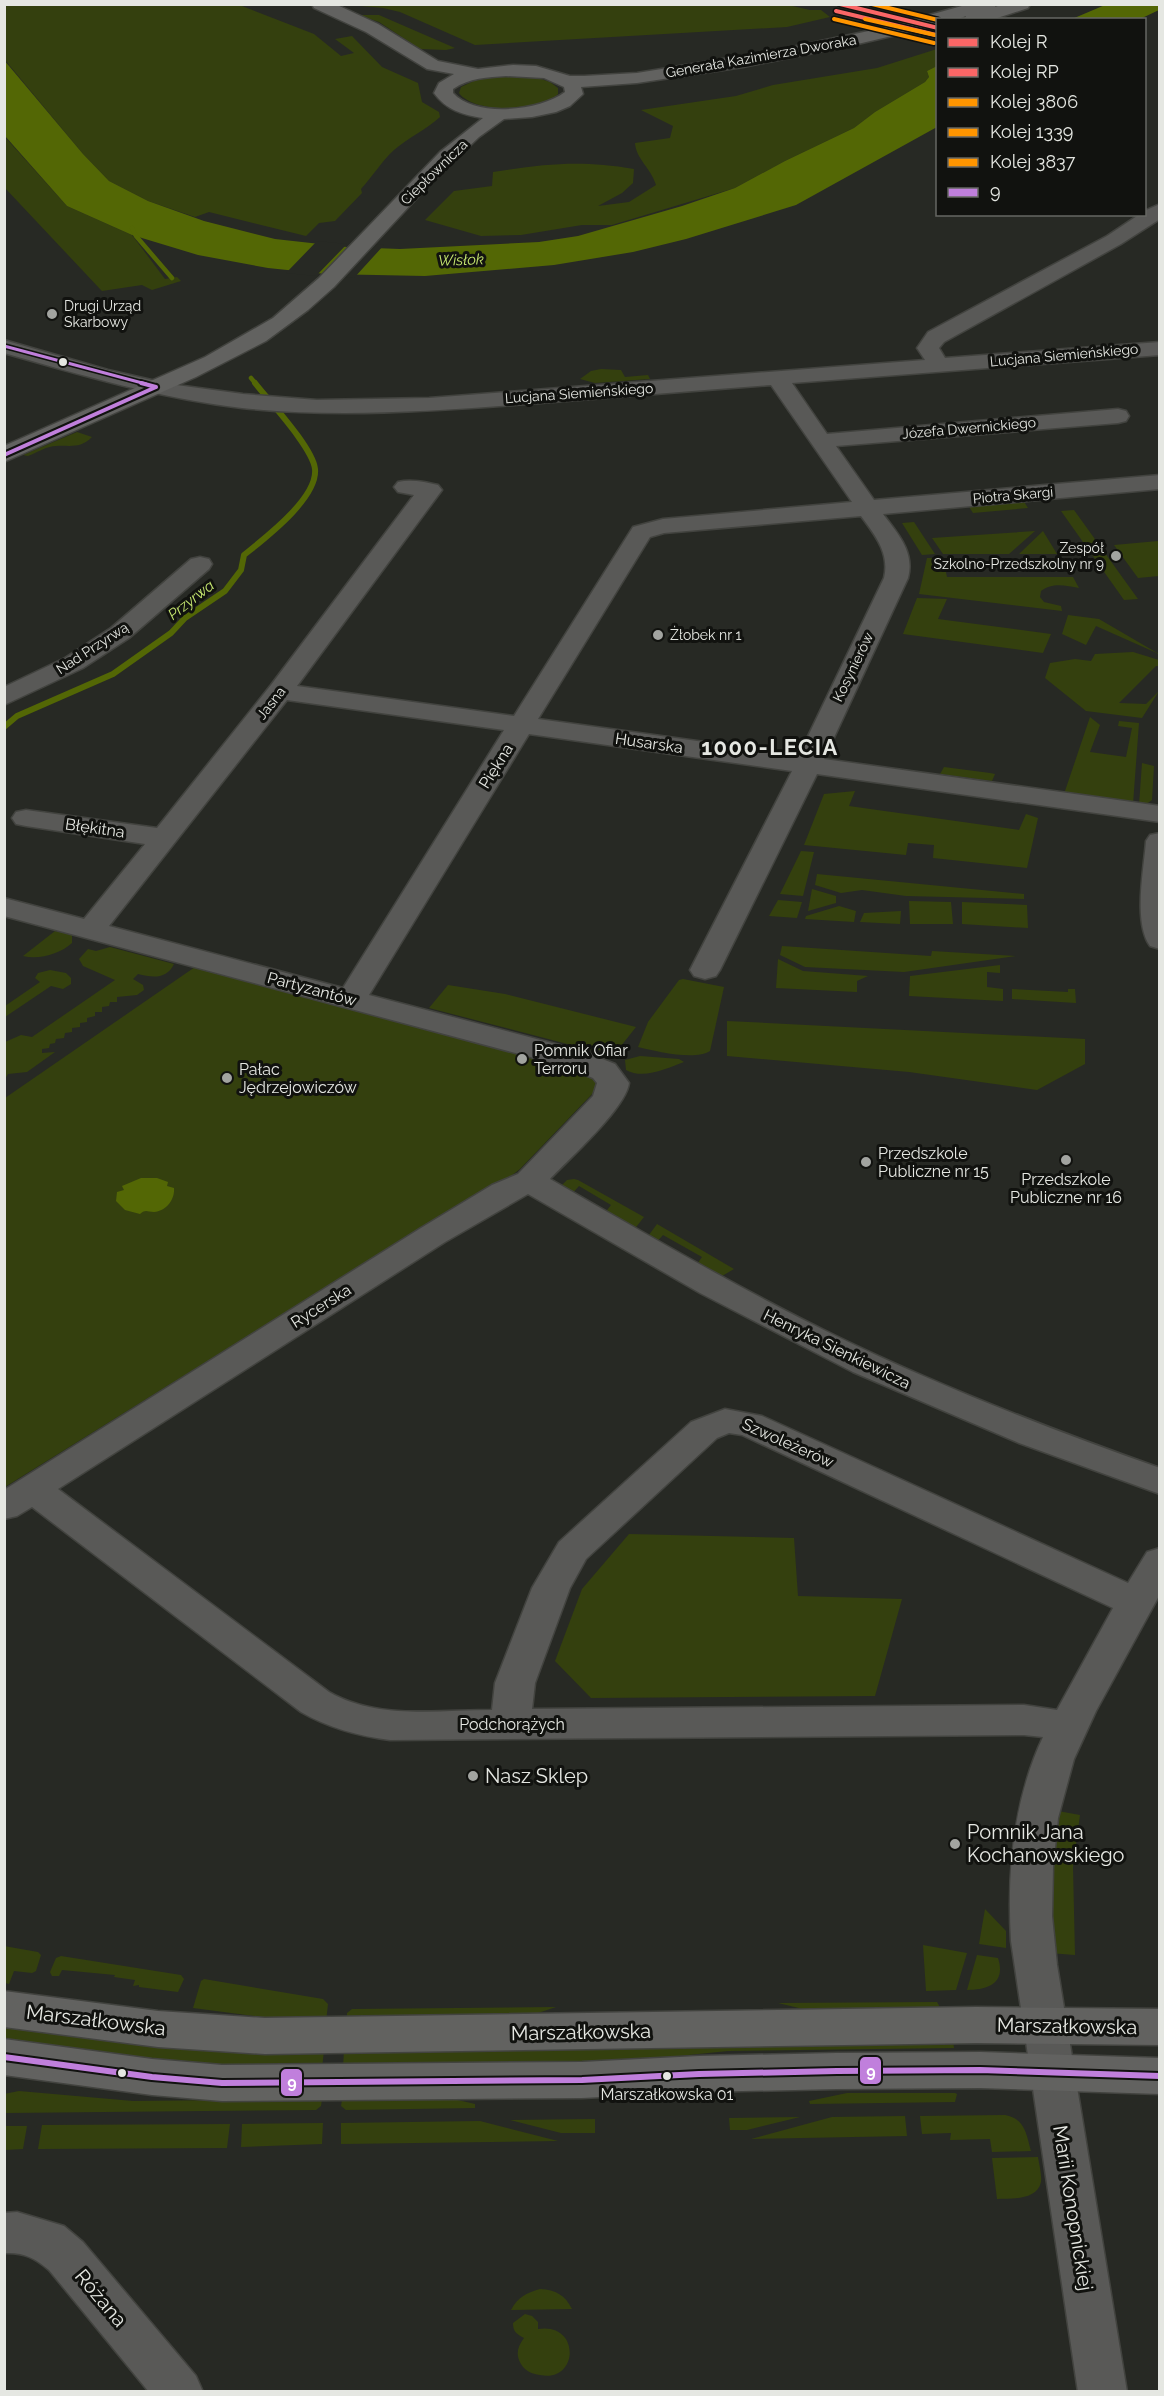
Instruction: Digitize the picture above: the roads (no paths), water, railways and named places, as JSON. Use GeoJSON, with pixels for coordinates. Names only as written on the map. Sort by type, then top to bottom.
{"type":"FeatureCollection","features":[{"type":"Feature","properties":{"kind":"main road"},"geometry":{"type":"LineString","coordinates":[[320,4],[372,28],[433,65],[457,72],[475,74],[523,70],[552,75],[570,88],[568,101],[549,108],[501,113],[471,110],[449,101],[444,95],[450,83],[475,74]]}},
{"type":"Feature","properties":{"kind":"main road","name":"Generała Kazimierza Dworaka"},"geometry":{"type":"LineString","coordinates":[[938,18],[988,4]]}},
{"type":"Feature","properties":{"kind":"main road"},"geometry":{"type":"LineString","coordinates":[[978,18],[1022,4]]}},
{"type":"Feature","properties":{"kind":"main road","name":"Generała Kazimierza Dworaka"},"geometry":{"type":"LineString","coordinates":[[760,63],[936,18]]}},
{"type":"Feature","properties":{"kind":"main road","name":"Generała Kazimierza Dworaka"},"geometry":{"type":"LineString","coordinates":[[570,88],[871,46],[936,30]]}},
{"type":"Feature","properties":{"kind":"main road"},"geometry":{"type":"LineString","coordinates":[[381,34],[386,47],[400,62],[450,83]]}},
{"type":"Feature","properties":{"kind":"main road","name":"Ciepłownicza"},"geometry":{"type":"LineString","coordinates":[[401,175],[461,122],[471,110]]}},
{"type":"Feature","properties":{"kind":"main road","name":"Ciepłownicza"},"geometry":{"type":"LineString","coordinates":[[4,455],[196,370],[251,341],[293,313],[320,289],[432,171],[501,113]]}},
{"type":"Feature","properties":{"kind":"main road"},"geometry":{"type":"LineString","coordinates":[[4,445],[242,325],[271,306],[294,286]]}},
{"type":"Feature","properties":{"kind":"main road","name":"Marszałkowska"},"geometry":{"type":"LineString","coordinates":[[4,2009],[158,2029],[265,2036],[1044,2025],[1160,2027]]}},
{"type":"Feature","properties":{"kind":"main road"},"geometry":{"type":"LineString","coordinates":[[4,2057],[152,2077],[222,2083],[582,2080],[699,2074],[980,2070],[1160,2076]]}},
{"type":"Feature","properties":{"kind":"street"},"geometry":{"type":"LineString","coordinates":[[939,365],[928,348],[936,337],[1105,245],[1160,210]]}},
{"type":"Feature","properties":{"kind":"street","name":"Lucjana Siemieńskiego"},"geometry":{"type":"LineString","coordinates":[[4,346],[131,382],[225,399],[294,405],[408,406],[1160,348]]}},
{"type":"Feature","properties":{"kind":"street","name":"Kosynierów"},"geometry":{"type":"LineString","coordinates":[[705,970],[807,765],[896,578],[899,567],[898,556],[892,543],[777,378]]}},
{"type":"Feature","properties":{"kind":"street","name":"Józefa Dwernickiego"},"geometry":{"type":"LineString","coordinates":[[820,441],[1118,416]]}},
{"type":"Feature","properties":{"kind":"street","name":"Piotra Skargi"},"geometry":{"type":"LineString","coordinates":[[641,532],[663,525],[1160,482]]}},
{"type":"Feature","properties":{"kind":"street","name":"Jasna"},"geometry":{"type":"LineString","coordinates":[[91,930],[280,691],[430,490],[406,487]]}},
{"type":"Feature","properties":{"kind":"street","name":"Piękna"},"geometry":{"type":"LineString","coordinates":[[351,999],[641,532]]}},
{"type":"Feature","properties":{"kind":"street","name":"Nad Przyrwą"},"geometry":{"type":"LineString","coordinates":[[4,697],[74,663],[120,633],[200,564]]}},
{"type":"Feature","properties":{"kind":"street","name":"Husarska"},"geometry":{"type":"LineString","coordinates":[[280,691],[1160,814]]}},
{"type":"Feature","properties":{"kind":"street","name":"Błękitna"},"geometry":{"type":"LineString","coordinates":[[26,818],[165,838]]}},
{"type":"Feature","properties":{"kind":"street"},"geometry":{"type":"LineString","coordinates":[[1160,841],[1155,908],[1160,940]]}},
{"type":"Feature","properties":{"kind":"street","name":"Partyzantów"},"geometry":{"type":"LineString","coordinates":[[4,907],[572,1058],[604,1071],[613,1083]]}},
{"type":"Feature","properties":{"kind":"street","name":"Rycerska"},"geometry":{"type":"LineString","coordinates":[[19,1498],[433,1235],[504,1192],[530,1181],[606,1101],[612,1091],[613,1083]]}},
{"type":"Feature","properties":{"kind":"street","name":"Henryka Sienkiewicza"},"geometry":{"type":"LineString","coordinates":[[530,1181],[730,1295],[825,1345],[914,1387],[1022,1432],[1160,1482]]}},
{"type":"Feature","properties":{"kind":"street","name":"Szwoleżerów"},"geometry":{"type":"LineString","coordinates":[[510,1724],[515,1683],[551,1588],[572,1551],[704,1430],[725,1421],[749,1424],[1135,1602]]}},
{"type":"Feature","properties":{"kind":"street","name":"Podchorążych"},"geometry":{"type":"LineString","coordinates":[[19,1498],[315,1702],[335,1714],[360,1722],[390,1725],[1024,1720],[1068,1726]]}},
{"type":"Feature","properties":{"kind":"street","name":"Marii Konopnickiej"},"geometry":{"type":"LineString","coordinates":[[1103,2391],[1030,1931],[1032,1860],[1049,1771],[1068,1726],[1135,1602],[1160,1561]]}},
{"type":"Feature","properties":{"kind":"street","name":"Różana"},"geometry":{"type":"LineString","coordinates":[[4,2233],[16,2232],[47,2240],[66,2256],[179,2391]]}},
{"type":"Feature","properties":{"kind":"water"},"geometry":{"type":"Polygon","coordinates":[[[1105,5],[1159,5],[1159,10],[1142,18],[1074,18],[1105,5]]]}},
{"type":"Feature","properties":{"kind":"water","name":"Wisłok"},"geometry":{"type":"Polygon","coordinates":[[[4,60],[83,154],[109,181],[148,201],[204,221],[275,239],[347,247],[400,249],[539,242],[578,236],[735,188],[854,128],[875,112],[925,82],[929,77],[927,71],[936,66],[936,128],[796,205],[686,239],[633,252],[554,265],[425,276],[326,274],[268,268],[198,255],[132,235],[67,206],[5,136],[4,60]]]}},
{"type":"Feature","properties":{"kind":"water"},"geometry":{"type":"Polygon","coordinates":[[[141,1178],[157,1178],[168,1182],[167,1186],[174,1188],[173,1197],[166,1207],[140,1214],[125,1210],[116,1201],[117,1192],[124,1190],[122,1186],[141,1178]]]}},
{"type":"Feature","properties":{"kind":"waterway","name":"Przyrwa"},"geometry":{"type":"LineString","coordinates":[[132,228],[136,236],[172,278]]}},
{"type":"Feature","properties":{"kind":"waterway","name":"Przyrwa"},"geometry":{"type":"LineString","coordinates":[[251,378],[256,384]]}},
{"type":"Feature","properties":{"kind":"waterway","name":"Przyrwa"},"geometry":{"type":"LineString","coordinates":[[4,727],[17,716],[113,674],[171,633],[185,618],[225,591],[241,570],[244,555],[276,528],[308,492],[314,480],[315,469],[307,449],[255,383]]}},
{"type":"Feature","properties":{"kind":"rail line","name":"R"},"geometry":{"type":"LineString","coordinates":[[840,4],[936,28]]}},
{"type":"Feature","properties":{"kind":"rail line","name":"3806"},"geometry":{"type":"LineString","coordinates":[[872,4],[936,20]]}},
{"type":"Feature","properties":{"kind":"rail line","name":"RP"},"geometry":{"type":"LineString","coordinates":[[836,11],[936,35]]}},
{"type":"Feature","properties":{"kind":"rail line","name":"1339"},"geometry":{"type":"LineString","coordinates":[[834,19],[934,43]]}},
{"type":"Feature","properties":{"kind":"rail line","name":"3837"},"geometry":{"type":"LineString","coordinates":[[865,19],[935,35]]}},
{"type":"Feature","properties":{"kind":"place","name":"Drugi Urząd Skarbowy"},"geometry":{"type":"Point","coordinates":[52,314]}},
{"type":"Feature","properties":{"kind":"place","name":"Zespół Szkolno-Przedszkolny nr 9"},"geometry":{"type":"Point","coordinates":[1116,556]}},
{"type":"Feature","properties":{"kind":"place","name":"Żłobek nr 1"},"geometry":{"type":"Point","coordinates":[658,635]}},
{"type":"Feature","properties":{"kind":"place","name":"Pomnik Ofiar Terroru"},"geometry":{"type":"Point","coordinates":[522,1059]}},
{"type":"Feature","properties":{"kind":"place","name":"Pałac Jędrzejowiczów"},"geometry":{"type":"Point","coordinates":[227,1078]}},
{"type":"Feature","properties":{"kind":"place","name":"Przedszkole Publiczne nr 16"},"geometry":{"type":"Point","coordinates":[1066,1160]}},
{"type":"Feature","properties":{"kind":"place","name":"Przedszkole Publiczne nr 15"},"geometry":{"type":"Point","coordinates":[866,1162]}},
{"type":"Feature","properties":{"kind":"place","name":"Nasz Sklep"},"geometry":{"type":"Point","coordinates":[473,1776]}},
{"type":"Feature","properties":{"kind":"place","name":"Pomnik Jana Kochanowskiego"},"geometry":{"type":"Point","coordinates":[955,1844]}},
{"type":"Feature","properties":{"kind":"place","name":"Marszałkowska 01"},"geometry":{"type":"Point","coordinates":[667,2076]}},
{"type":"Feature","properties":{"kind":"district","name":"1000-LECIA"},"geometry":{"type":"Point","coordinates":[770,747]}}]}
